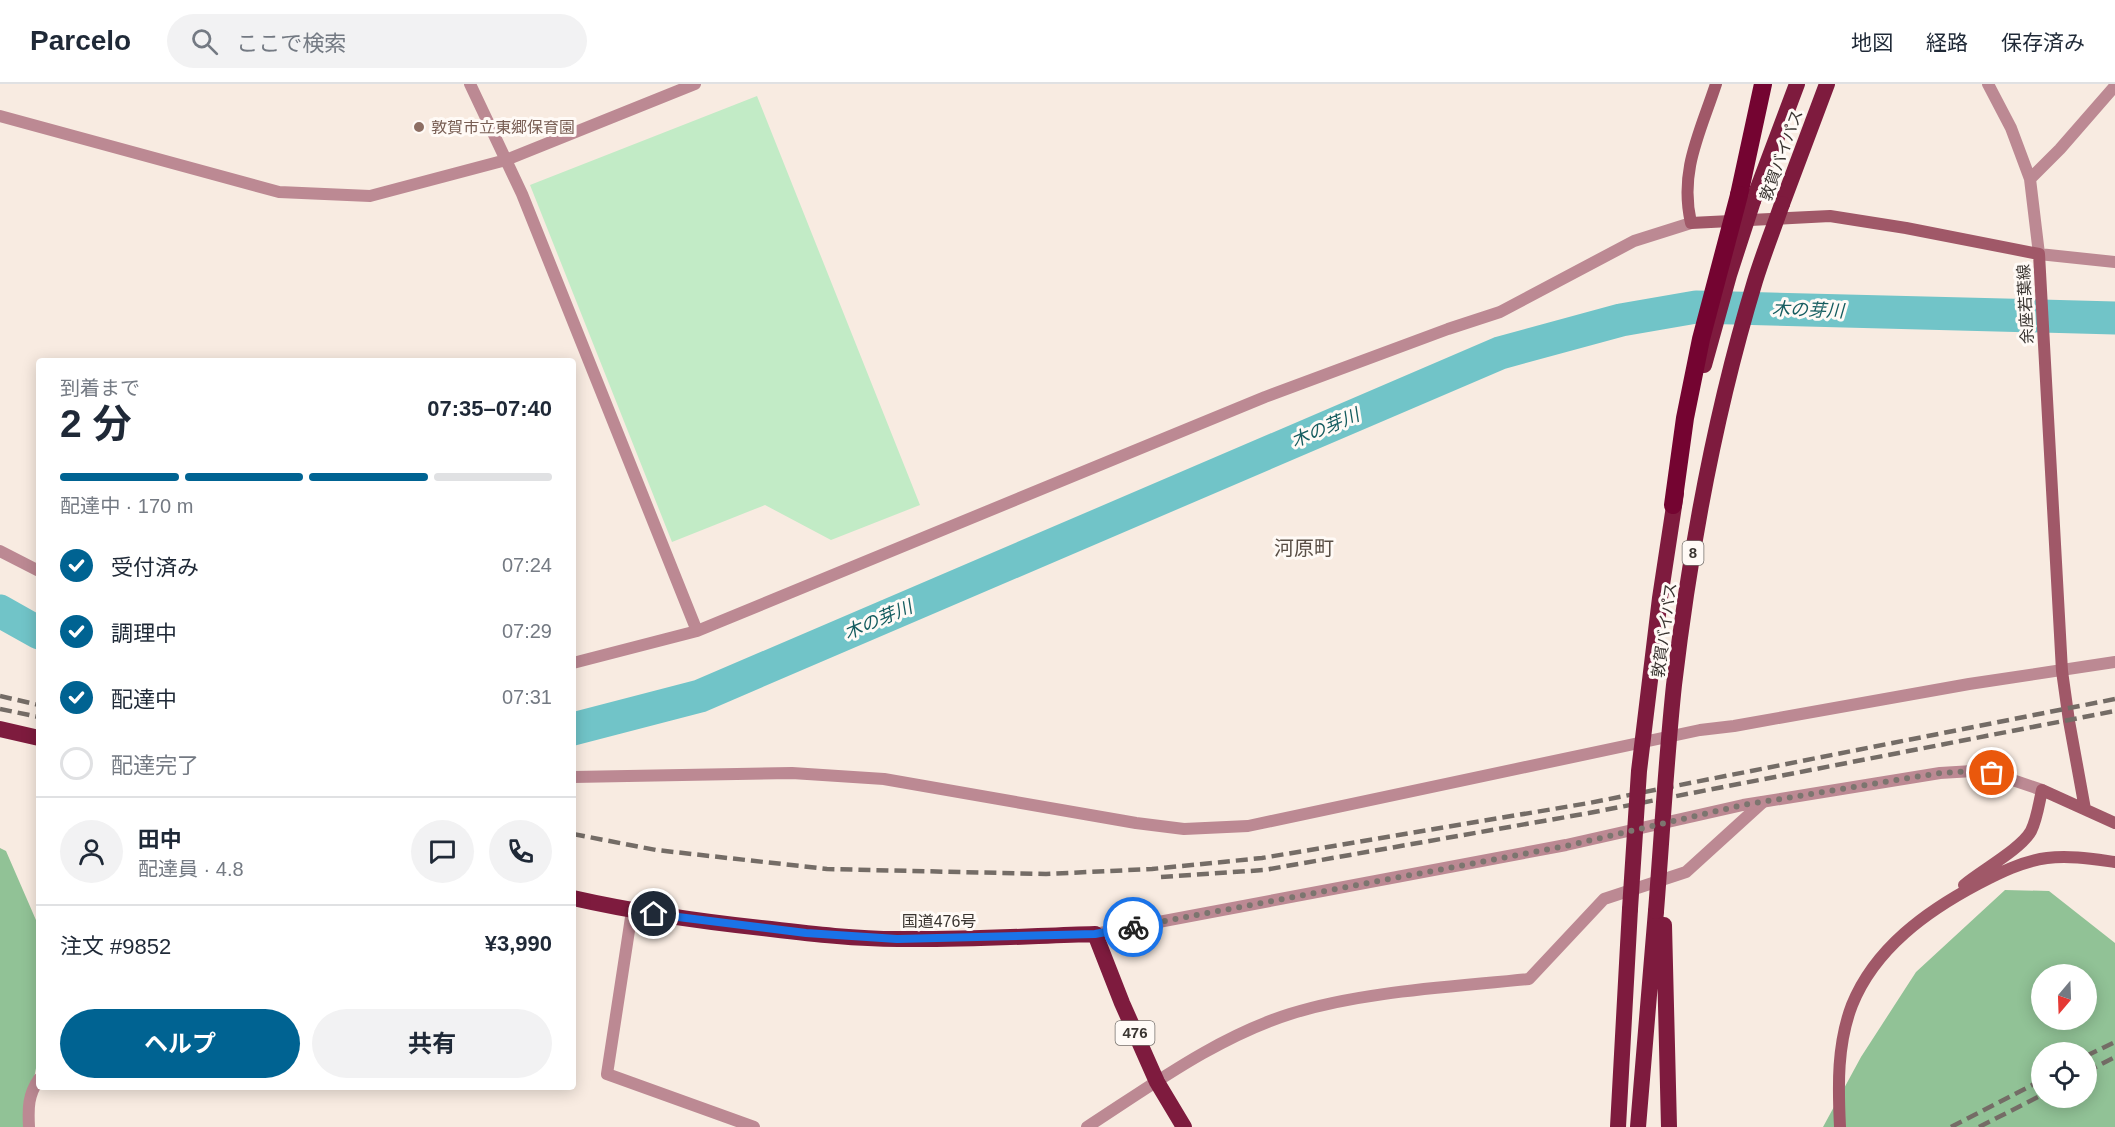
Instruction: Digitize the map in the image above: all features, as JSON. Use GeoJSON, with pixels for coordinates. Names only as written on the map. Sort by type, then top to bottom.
{"type":"FeatureCollection","features":[{"type":"Feature","properties":{"kind":"highway"},"geometry":{"type":"LineString","coordinates":[[1673,505],[1685,418],[1701,339],[1746,198],[1763,84]]}},
{"type":"Feature","properties":{"kind":"highway","name":"敦賀バイパス"},"geometry":{"type":"LineString","coordinates":[[1746,198],[1797,84]]}},
{"type":"Feature","properties":{"kind":"highway","name":"敦賀バイパス"},"geometry":{"type":"LineString","coordinates":[[1660,912],[1660,850],[1674,684],[1700,514],[1717,426],[1755,280],[1827,84]]}},
{"type":"Feature","properties":{"kind":"highway","name":"敦賀バイパス"},"geometry":{"type":"LineString","coordinates":[[1618,1127],[1641,760],[1673,505]]}},
{"type":"Feature","properties":{"kind":"highway"},"geometry":{"type":"LineString","coordinates":[[0,729],[36,737]]}},
{"type":"Feature","properties":{"kind":"highway","name":"国道476号"},"geometry":{"type":"LineString","coordinates":[[576,899],[632,911],[806,933],[897,939],[1095,934]]}},
{"type":"Feature","properties":{"kind":"highway"},"geometry":{"type":"LineString","coordinates":[[1638,1127],[1660,912]]}},
{"type":"Feature","properties":{"kind":"highway"},"geometry":{"type":"LineString","coordinates":[[1660,912],[1669,1127]]}},
{"type":"Feature","properties":{"kind":"highway","name":"476"},"geometry":{"type":"LineString","coordinates":[[1095,934],[1157,1082],[1184,1127]]}},
{"type":"Feature","properties":{"kind":"main road"},"geometry":{"type":"LineString","coordinates":[[1691,223],[1686,203],[1687,175],[1716,84]]}},
{"type":"Feature","properties":{"kind":"main road","name":"余座若葉線"},"geometry":{"type":"LineString","coordinates":[[1691,223],[1830,216],[2039,254],[2062,671],[2085,809]]}},
{"type":"Feature","properties":{"kind":"main road"},"geometry":{"type":"LineString","coordinates":[[1948,900],[1966,883],[2028,836],[2035,821],[2042,790],[2115,823]]}},
{"type":"Feature","properties":{"kind":"main road"},"geometry":{"type":"LineString","coordinates":[[1840,1127],[1840,1051],[1845,1027],[1852,1004],[1877,963],[1892,946],[1921,919],[1948,900],[2002,872],[2046,858],[2066,857],[2115,862]]}},
{"type":"Feature","properties":{"kind":"street"},"geometry":{"type":"LineString","coordinates":[[470,84],[522,194],[697,631]]}},
{"type":"Feature","properties":{"kind":"street"},"geometry":{"type":"LineString","coordinates":[[0,116],[279,192],[370,196],[506,160],[695,84]]}},
{"type":"Feature","properties":{"kind":"street"},"geometry":{"type":"LineString","coordinates":[[1988,84],[2011,128],[2030,179],[2039,254],[2115,261]]}},
{"type":"Feature","properties":{"kind":"street"},"geometry":{"type":"LineString","coordinates":[[2030,179],[2060,149],[2115,86]]}},
{"type":"Feature","properties":{"kind":"street"},"geometry":{"type":"LineString","coordinates":[[576,662],[697,631],[1265,397],[1448,328],[1500,312],[1634,241],[1691,223]]}},
{"type":"Feature","properties":{"kind":"street"},"geometry":{"type":"LineString","coordinates":[[0,551],[36,569]]}},
{"type":"Feature","properties":{"kind":"street"},"geometry":{"type":"LineString","coordinates":[[576,777],[792,773],[884,779],[1136,823],[1184,829],[1248,826],[1700,730],[1734,726],[1968,684],[2115,662]]}},
{"type":"Feature","properties":{"kind":"street"},"geometry":{"type":"LineString","coordinates":[[1095,934],[1566,846],[1732,807],[1956,772],[1992,773],[2042,790]]}},
{"type":"Feature","properties":{"kind":"street"},"geometry":{"type":"LineString","coordinates":[[1088,1127],[1157,1082],[1233,1037],[1290,1014],[1362,998],[1529,979],[1604,899],[1686,872],[1763,802]]}},
{"type":"Feature","properties":{"kind":"street"},"geometry":{"type":"LineString","coordinates":[[632,911],[607,1074],[753,1127]]}},
{"type":"Feature","properties":{"kind":"street"},"geometry":{"type":"LineString","coordinates":[[30,1127],[27,1106],[36,1084]]}},
{"type":"Feature","properties":{"kind":"green space"},"geometry":{"type":"Polygon","coordinates":[[[757,96],[920,505],[831,540],[765,505],[672,542],[530,185],[757,96]]]}},
{"type":"Feature","properties":{"kind":"green space"},"geometry":{"type":"Polygon","coordinates":[[[0,848],[6,851],[36,920],[36,1068],[25,1127],[0,1127],[0,848]]]}},
{"type":"Feature","properties":{"kind":"green space"},"geometry":{"type":"Polygon","coordinates":[[[2005,890],[2049,891],[2115,943],[2115,1127],[1823,1127],[1861,1057],[1916,972],[2005,890]]]}},
{"type":"Feature","properties":{"kind":"waterway","name":"木の芽川"},"geometry":{"type":"LineString","coordinates":[[576,728],[700,696],[1500,353],[1621,320],[1696,307],[2115,318]]}},
{"type":"Feature","properties":{"kind":"waterway","name":"木の芽川"},"geometry":{"type":"LineString","coordinates":[[0,611],[36,631]]}},
{"type":"Feature","properties":{"kind":"railway"},"geometry":{"type":"LineString","coordinates":[[0,696],[36,704]]}},
{"type":"Feature","properties":{"kind":"railway"},"geometry":{"type":"LineString","coordinates":[[576,835],[656,850],[827,869],[1046,874],[1152,869],[1262,858],[1589,803],[2115,699]]}},
{"type":"Feature","properties":{"kind":"railway"},"geometry":{"type":"LineString","coordinates":[[0,709],[36,716]]}},
{"type":"Feature","properties":{"kind":"railway"},"geometry":{"type":"LineString","coordinates":[[1161,877],[1264,870],[1589,813],[2115,711]]}},
{"type":"Feature","properties":{"kind":"railway"},"geometry":{"type":"LineString","coordinates":[[2097,1051],[2115,1042]]}},
{"type":"Feature","properties":{"kind":"railway"},"geometry":{"type":"LineString","coordinates":[[2097,1066],[2115,1057]]}},
{"type":"Feature","properties":{"kind":"railway"},"geometry":{"type":"LineString","coordinates":[[1951,1127],[2031,1086]]}},
{"type":"Feature","properties":{"kind":"railway"},"geometry":{"type":"LineString","coordinates":[[1979,1127],[2031,1101]]}},
{"type":"Feature","properties":{"kind":"way so far"},"geometry":{"type":"LineString","coordinates":[[1133,927],[1566,846],[1743,805],[1940,773],[1974,771],[1992,773]]}},
{"type":"Feature","properties":{"kind":"place","name":"敦賀市立東郷保育園"},"geometry":{"type":"Point","coordinates":[419,127]}},
{"type":"Feature","properties":{"kind":"district","name":"河原町"},"geometry":{"type":"Point","coordinates":[1304,548]}},
{"type":"Feature","properties":{"kind":"route"},"geometry":{"type":"LineString","coordinates":[[654,914],[806,933],[897,939],[1095,934],[1133,927]]}}]}
